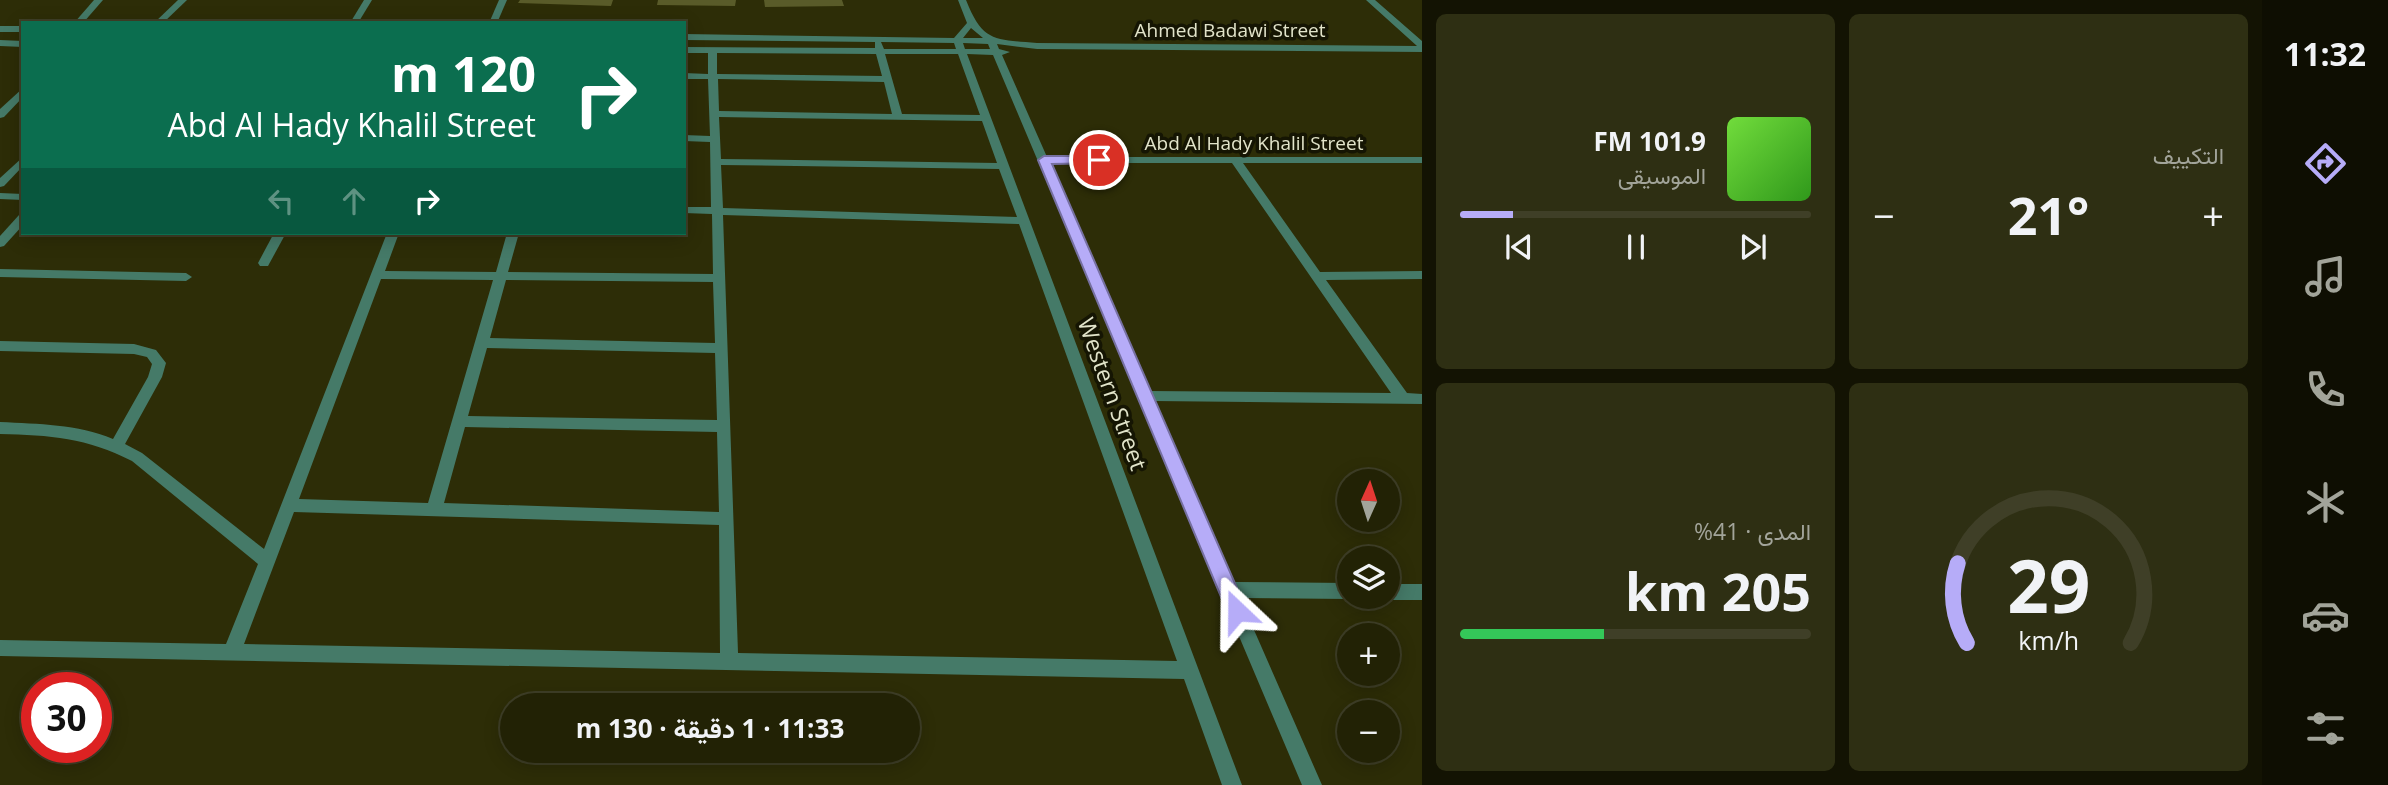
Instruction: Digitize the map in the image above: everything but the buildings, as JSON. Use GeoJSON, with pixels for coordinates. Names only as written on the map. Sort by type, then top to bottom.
{"type":"FeatureCollection","features":[{"type":"Feature","properties":{"kind":"street"},"geometry":{"type":"LineString","coordinates":[[80,21],[99,0]]}},
{"type":"Feature","properties":{"kind":"street"},"geometry":{"type":"LineString","coordinates":[[160,21],[183,0]]}},
{"type":"Feature","properties":{"kind":"street"},"geometry":{"type":"LineString","coordinates":[[355,21],[368,0]]}},
{"type":"Feature","properties":{"kind":"street"},"geometry":{"type":"LineString","coordinates":[[494,21],[503,0]]}},
{"type":"Feature","properties":{"kind":"street","name":"Western Street"},"geometry":{"type":"LineString","coordinates":[[962,0],[971,23],[994,47],[1312,785]]}},
{"type":"Feature","properties":{"kind":"street"},"geometry":{"type":"LineString","coordinates":[[1370,0],[1422,48]]}},
{"type":"Feature","properties":{"kind":"street"},"geometry":{"type":"LineString","coordinates":[[957,40],[971,23]]}},
{"type":"Feature","properties":{"kind":"street"},"geometry":{"type":"LineString","coordinates":[[0,29],[21,29]]}},
{"type":"Feature","properties":{"kind":"street","name":"Ahmed Badawi Street"},"geometry":{"type":"LineString","coordinates":[[686,37],[957,40],[994,47]]}},
{"type":"Feature","properties":{"kind":"street"},"geometry":{"type":"LineString","coordinates":[[876,40],[898,117]]}},
{"type":"Feature","properties":{"kind":"street","name":"Western Street"},"geometry":{"type":"LineString","coordinates":[[957,40],[1232,785]]}},
{"type":"Feature","properties":{"kind":"street"},"geometry":{"type":"LineString","coordinates":[[0,43],[21,44]]}},
{"type":"Feature","properties":{"kind":"street","name":"Ahmed Badawi Street"},"geometry":{"type":"LineString","coordinates":[[686,50],[961,53],[994,47],[1037,46],[1422,48]]}},
{"type":"Feature","properties":{"kind":"street"},"geometry":{"type":"LineString","coordinates":[[712,50],[729,662]]}},
{"type":"Feature","properties":{"kind":"street"},"geometry":{"type":"LineString","coordinates":[[686,76],[888,79]]}},
{"type":"Feature","properties":{"kind":"street"},"geometry":{"type":"LineString","coordinates":[[3,110],[21,93]]}},
{"type":"Feature","properties":{"kind":"street"},"geometry":{"type":"LineString","coordinates":[[713,114],[984,118]]}},
{"type":"Feature","properties":{"kind":"street"},"geometry":{"type":"LineString","coordinates":[[686,138],[714,139]]}},
{"type":"Feature","properties":{"kind":"street","name":"Abd Al Hady Khalil Street"},"geometry":{"type":"LineString","coordinates":[[1044,160],[1422,160]]}},
{"type":"Feature","properties":{"kind":"street"},"geometry":{"type":"LineString","coordinates":[[1235,160],[1403,399]]}},
{"type":"Feature","properties":{"kind":"street"},"geometry":{"type":"LineString","coordinates":[[0,184],[21,162]]}},
{"type":"Feature","properties":{"kind":"street"},"geometry":{"type":"LineString","coordinates":[[715,162],[1004,166]]}},
{"type":"Feature","properties":{"kind":"street"},"geometry":{"type":"LineString","coordinates":[[0,196],[21,197]]}},
{"type":"Feature","properties":{"kind":"street"},"geometry":{"type":"LineString","coordinates":[[686,210],[1025,221]]}},
{"type":"Feature","properties":{"kind":"street"},"geometry":{"type":"LineString","coordinates":[[0,243],[21,220]]}},
{"type":"Feature","properties":{"kind":"street"},"geometry":{"type":"LineString","coordinates":[[264,263],[279,235]]}},
{"type":"Feature","properties":{"kind":"street"},"geometry":{"type":"LineString","coordinates":[[232,652],[392,235]]}},
{"type":"Feature","properties":{"kind":"street"},"geometry":{"type":"LineString","coordinates":[[434,510],[512,235]]}},
{"type":"Feature","properties":{"kind":"street"},"geometry":{"type":"LineString","coordinates":[[0,273],[186,277]]}},
{"type":"Feature","properties":{"kind":"street"},"geometry":{"type":"LineString","coordinates":[[376,275],[718,278]]}},
{"type":"Feature","properties":{"kind":"street"},"geometry":{"type":"LineString","coordinates":[[1316,276],[1422,275]]}},
{"type":"Feature","properties":{"kind":"street"},"geometry":{"type":"LineString","coordinates":[[483,342],[721,348]]}},
{"type":"Feature","properties":{"kind":"street"},"geometry":{"type":"LineString","coordinates":[[0,346],[134,349],[151,353],[159,363],[155,377],[117,446]]}},
{"type":"Feature","properties":{"kind":"street"},"geometry":{"type":"LineString","coordinates":[[1145,396],[1422,399]]}},
{"type":"Feature","properties":{"kind":"street"},"geometry":{"type":"LineString","coordinates":[[461,421],[724,426]]}},
{"type":"Feature","properties":{"kind":"street"},"geometry":{"type":"LineString","coordinates":[[0,428],[72,431],[117,446],[136,457],[268,562]]}},
{"type":"Feature","properties":{"kind":"street"},"geometry":{"type":"LineString","coordinates":[[289,505],[727,519]]}},
{"type":"Feature","properties":{"kind":"street"},"geometry":{"type":"LineString","coordinates":[[1228,590],[1337,591]]}},
{"type":"Feature","properties":{"kind":"street"},"geometry":{"type":"LineString","coordinates":[[1400,592],[1422,592]]}},
{"type":"Feature","properties":{"kind":"street"},"geometry":{"type":"LineString","coordinates":[[0,648],[1189,670]]}},
{"type":"Feature","properties":{"kind":"route"},"geometry":{"type":"LineString","coordinates":[[1099,160],[1044,160],[1237,611]]}}]}
